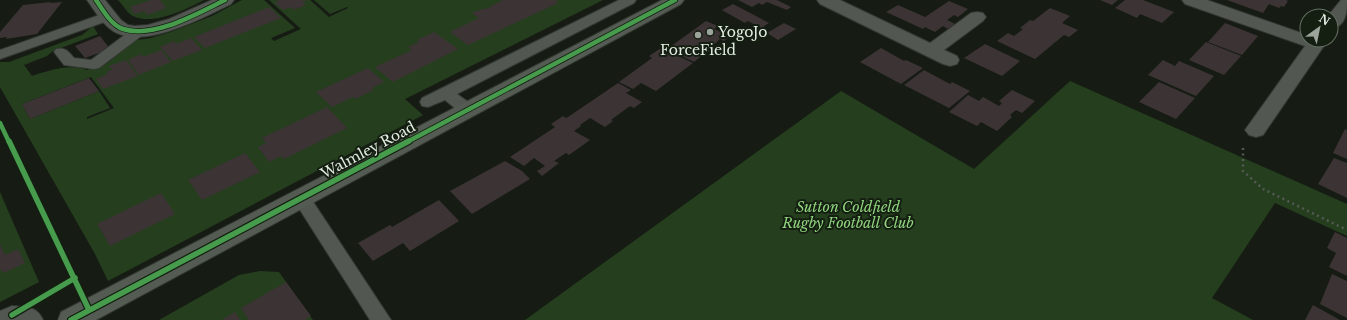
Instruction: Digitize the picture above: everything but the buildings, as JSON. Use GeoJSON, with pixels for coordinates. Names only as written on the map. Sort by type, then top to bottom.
{"type":"FeatureCollection","features":[{"type":"Feature","properties":{"kind":"main road","name":"Walmley Road"},"geometry":{"type":"LineString","coordinates":[[71,320],[302,199],[675,0]]}},
{"type":"Feature","properties":{"kind":"street"},"geometry":{"type":"LineString","coordinates":[[96,0],[115,24],[123,29],[139,31],[165,27],[225,0]]}},
{"type":"Feature","properties":{"kind":"street"},"geometry":{"type":"LineString","coordinates":[[826,0],[950,60]]}},
{"type":"Feature","properties":{"kind":"street"},"geometry":{"type":"LineString","coordinates":[[1191,0],[1299,36]]}},
{"type":"Feature","properties":{"kind":"street"},"geometry":{"type":"LineString","coordinates":[[1339,14],[1347,4]]}},
{"type":"Feature","properties":{"kind":"street"},"geometry":{"type":"LineString","coordinates":[[931,51],[977,18]]}},
{"type":"Feature","properties":{"kind":"street"},"geometry":{"type":"LineString","coordinates":[[1256,130],[1313,48]]}},
{"type":"Feature","properties":{"kind":"lane"},"geometry":{"type":"LineString","coordinates":[[428,102],[629,0]]}},
{"type":"Feature","properties":{"kind":"lane"},"geometry":{"type":"LineString","coordinates":[[0,55],[108,16]]}},
{"type":"Feature","properties":{"kind":"lane"},"geometry":{"type":"LineString","coordinates":[[61,52],[69,62],[94,65],[139,31]]}},
{"type":"Feature","properties":{"kind":"lane"},"geometry":{"type":"LineString","coordinates":[[446,93],[468,110]]}},
{"type":"Feature","properties":{"kind":"lane"},"geometry":{"type":"LineString","coordinates":[[302,199],[381,320]]}},
{"type":"Feature","properties":{"kind":"lane"},"geometry":{"type":"LineString","coordinates":[[0,320],[12,315],[29,316],[33,320]]}},
{"type":"Feature","properties":{"kind":"path"},"geometry":{"type":"LineString","coordinates":[[1256,130],[1243,147],[1243,170],[1263,189],[1347,230]]}},
{"type":"Feature","properties":{"kind":"green space"},"geometry":{"type":"Polygon","coordinates":[[[118,0],[204,0],[170,15],[160,18],[141,19],[131,15],[118,0]]]}},
{"type":"Feature","properties":{"kind":"green space"},"geometry":{"type":"Polygon","coordinates":[[[242,0],[264,0],[295,28],[271,38],[274,41],[301,29],[269,0],[310,0],[329,17],[348,8],[347,7],[330,14],[314,0],[603,0],[405,99],[423,115],[108,281],[95,254],[0,87],[0,62],[9,62],[82,35],[93,26],[98,34],[53,51],[47,56],[24,65],[32,76],[52,70],[74,67],[87,70],[109,62],[131,41],[151,38],[171,32],[212,16],[242,0]],[[91,77],[22,104],[30,119],[99,91],[110,108],[87,117],[87,119],[114,108],[91,77]]]}},
{"type":"Feature","properties":{"kind":"green space","name":"Sutton Coldfield Rugby Football Club"},"geometry":{"type":"Polygon","coordinates":[[[1070,81],[1347,204],[1347,236],[1275,203],[1212,298],[1253,320],[525,320],[841,91],[974,169],[1070,81]]]}},
{"type":"Feature","properties":{"kind":"green space"},"geometry":{"type":"Polygon","coordinates":[[[0,192],[39,282],[0,302],[0,192]]]}},
{"type":"Feature","properties":{"kind":"green space"},"geometry":{"type":"Polygon","coordinates":[[[260,271],[279,272],[313,320],[159,320],[239,275],[260,271]]]}},
{"type":"Feature","properties":{"kind":"cycle path"},"geometry":{"type":"LineString","coordinates":[[96,0],[115,24],[123,29],[135,31],[148,31],[161,28],[189,18],[225,0]]}},
{"type":"Feature","properties":{"kind":"cycle path"},"geometry":{"type":"LineString","coordinates":[[71,320],[675,0]]}},
{"type":"Feature","properties":{"kind":"cycle path"},"geometry":{"type":"LineString","coordinates":[[0,123],[89,310]]}},
{"type":"Feature","properties":{"kind":"cycle path"},"geometry":{"type":"LineString","coordinates":[[12,315],[75,278]]}},
{"type":"Feature","properties":{"kind":"place","name":"YogoJo"},"geometry":{"type":"Point","coordinates":[710,32]}},
{"type":"Feature","properties":{"kind":"place","name":"ForceField"},"geometry":{"type":"Point","coordinates":[698,35]}}]}
